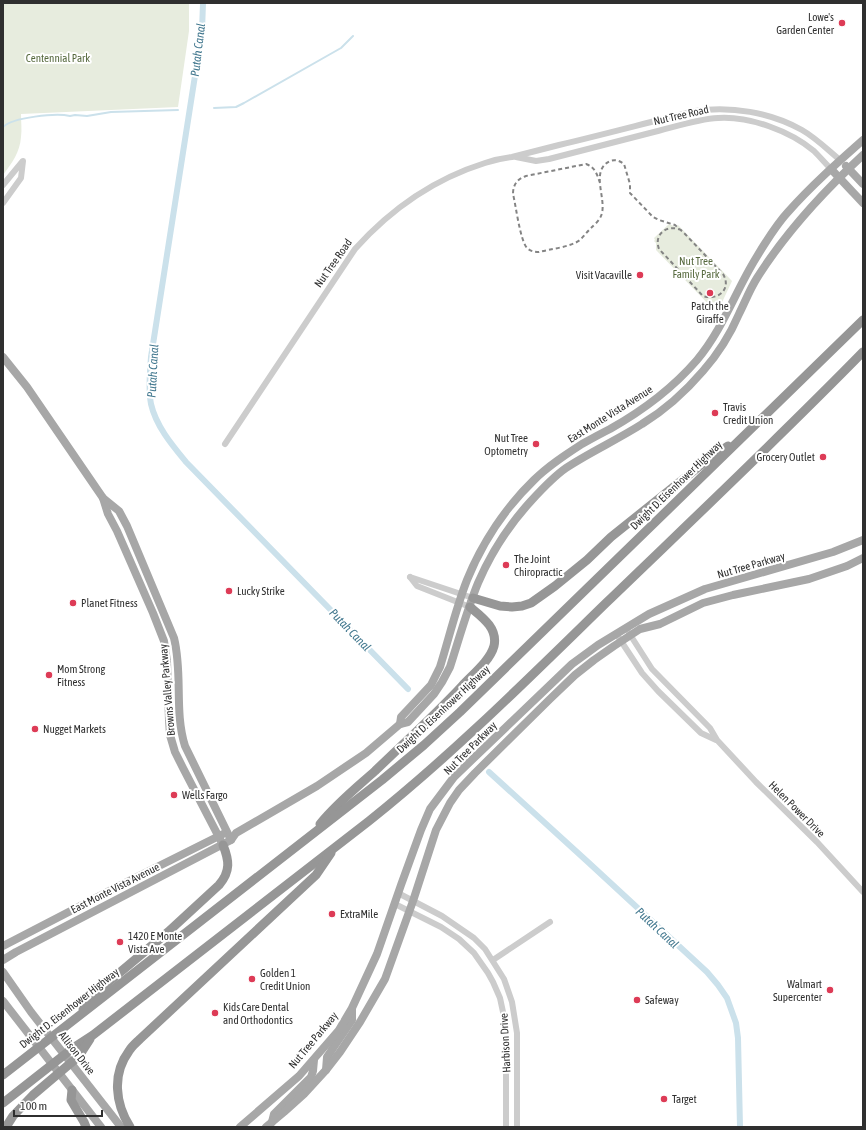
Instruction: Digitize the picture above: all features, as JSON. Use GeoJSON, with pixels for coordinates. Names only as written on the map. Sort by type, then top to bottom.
{"type":"FeatureCollection","features":[{"type":"Feature","properties":{"kind":"highway","name":"Dwight D. Eisenhower Highway"},"geometry":{"type":"LineString","coordinates":[[3,1075],[382,780],[452,719],[863,320]]}},
{"type":"Feature","properties":{"kind":"highway"},"geometry":{"type":"LineString","coordinates":[[3,1103],[401,796],[467,737],[863,352]]}},
{"type":"Feature","properties":{"kind":"highway"},"geometry":{"type":"LineString","coordinates":[[827,388],[863,360]]}},
{"type":"Feature","properties":{"kind":"highway"},"geometry":{"type":"LineString","coordinates":[[473,598],[500,606],[512,607],[522,606],[540,598],[611,537],[706,461],[748,431]]}},
{"type":"Feature","properties":{"kind":"highway"},"geometry":{"type":"LineString","coordinates":[[306,840],[332,809],[374,772],[442,706],[491,654],[494,645],[492,628],[470,607]]}},
{"type":"Feature","properties":{"kind":"highway"},"geometry":{"type":"LineString","coordinates":[[77,1018],[92,995],[168,932],[208,896],[225,878],[228,871],[228,866],[225,839]]}},
{"type":"Feature","properties":{"kind":"highway"},"geometry":{"type":"LineString","coordinates":[[130,1127],[120,1106],[117,1088],[120,1068],[129,1051],[316,875],[337,845]]}},
{"type":"Feature","properties":{"kind":"highway"},"geometry":{"type":"LineString","coordinates":[[6,1127],[13,1116],[33,1096],[78,1056],[93,1035]]}},
{"type":"Feature","properties":{"kind":"highway"},"geometry":{"type":"LineString","coordinates":[[72,1090],[72,1100],[86,1127]]}},
{"type":"Feature","properties":{"kind":"main road","name":"East Monte Vista Avenue"},"geometry":{"type":"LineString","coordinates":[[400,724],[401,717],[426,691],[435,678],[440,667],[462,594],[473,566],[501,518],[535,479],[585,442],[650,404],[675,383],[698,359],[711,342],[730,309],[756,257],[786,213],[809,189],[863,140]]}},
{"type":"Feature","properties":{"kind":"main road","name":"East Monte Vista Avenue"},"geometry":{"type":"LineString","coordinates":[[3,960],[117,900],[318,786],[366,753],[400,724],[408,722],[434,694],[442,682],[450,666],[478,582],[500,541],[519,515],[538,494],[564,470],[578,460],[642,424],[672,402],[692,383],[716,355],[726,340],[756,279],[784,239],[798,221],[848,168],[863,155]]}},
{"type":"Feature","properties":{"kind":"main road","name":"Nut Tree Road"},"geometry":{"type":"LineString","coordinates":[[840,160],[863,184]]}},
{"type":"Feature","properties":{"kind":"main road","name":"Nut Tree Road"},"geometry":{"type":"LineString","coordinates":[[831,169],[863,203]]}},
{"type":"Feature","properties":{"kind":"main road","name":"Browns Valley Parkway"},"geometry":{"type":"LineString","coordinates":[[3,358],[27,387],[103,498],[119,511],[127,526],[174,638],[178,666],[181,730],[187,752],[217,812],[225,839]]}},
{"type":"Feature","properties":{"kind":"main road"},"geometry":{"type":"LineString","coordinates":[[578,460],[577,454],[621,428],[625,420]]}},
{"type":"Feature","properties":{"kind":"main road"},"geometry":{"type":"LineString","coordinates":[[538,494],[541,483],[566,461],[568,457],[567,454]]}},
{"type":"Feature","properties":{"kind":"main road","name":"Browns Valley Parkway"},"geometry":{"type":"LineString","coordinates":[[103,498],[108,514],[153,613],[165,647],[168,674],[169,720],[172,743],[183,768],[225,839]]}},
{"type":"Feature","properties":{"kind":"main road"},"geometry":{"type":"LineString","coordinates":[[115,527],[121,528],[132,550],[135,554],[140,556]]}},
{"type":"Feature","properties":{"kind":"main road","name":"Nut Tree Parkway"},"geometry":{"type":"LineString","coordinates":[[240,1127],[299,1076],[339,1030],[352,1008],[377,954],[421,830],[430,809],[454,777],[572,664],[616,633],[649,614],[705,589],[833,552],[863,540]]}},
{"type":"Feature","properties":{"kind":"main road","name":"Nut Tree Parkway"},"geometry":{"type":"LineString","coordinates":[[269,1125],[304,1094],[326,1070],[360,1022],[385,979],[410,911],[436,830],[450,803],[459,790],[475,773],[575,675],[630,635],[640,630],[660,624],[703,603],[809,579],[847,566],[863,558]]}},
{"type":"Feature","properties":{"kind":"main road"},"geometry":{"type":"LineString","coordinates":[[134,570],[143,580],[154,604],[161,605]]}},
{"type":"Feature","properties":{"kind":"main road"},"geometry":{"type":"LineString","coordinates":[[161,605],[153,613],[161,618],[171,641],[176,648]]}},
{"type":"Feature","properties":{"kind":"main road"},"geometry":{"type":"LineString","coordinates":[[168,674],[172,678],[173,683],[173,706],[179,708]]}},
{"type":"Feature","properties":{"kind":"main road","name":"East Monte Vista Avenue"},"geometry":{"type":"LineString","coordinates":[[3,946],[155,868],[225,839]]}},
{"type":"Feature","properties":{"kind":"main road"},"geometry":{"type":"LineString","coordinates":[[117,900],[120,892],[146,878],[155,868]]}},
{"type":"Feature","properties":{"kind":"main road"},"geometry":{"type":"LineString","coordinates":[[84,917],[91,908],[111,897],[113,889]]}},
{"type":"Feature","properties":{"kind":"main road","name":"Allison Drive"},"geometry":{"type":"LineString","coordinates":[[3,972],[31,1012],[121,1127]]}},
{"type":"Feature","properties":{"kind":"main road"},"geometry":{"type":"LineString","coordinates":[[3,1001],[101,1127]]}},
{"type":"Feature","properties":{"kind":"main road"},"geometry":{"type":"LineString","coordinates":[[326,1070],[327,1057],[352,1020],[352,1008]]}},
{"type":"Feature","properties":{"kind":"main road"},"geometry":{"type":"LineString","coordinates":[[269,1125],[274,1114],[311,1077],[314,1060]]}},
{"type":"Feature","properties":{"kind":"street","name":"Nut Tree Road"},"geometry":{"type":"LineString","coordinates":[[225,444],[355,249],[370,233],[395,211],[429,187],[448,177],[499,159],[695,111],[712,109],[735,110],[779,119],[802,130],[816,139],[840,160]]}},
{"type":"Feature","properties":{"kind":"street","name":"Nut Tree Road"},"geometry":{"type":"LineString","coordinates":[[512,156],[536,161],[549,159],[693,122],[728,118],[760,123],[788,135],[815,152],[831,169]]}},
{"type":"Feature","properties":{"kind":"street"},"geometry":{"type":"LineString","coordinates":[[547,148],[549,159]]}},
{"type":"Feature","properties":{"kind":"street"},"geometry":{"type":"LineString","coordinates":[[3,185],[23,161],[21,178],[3,203]]}},
{"type":"Feature","properties":{"kind":"street"},"geometry":{"type":"LineString","coordinates":[[470,607],[417,586],[410,577],[473,598]]}},
{"type":"Feature","properties":{"kind":"street","name":"Helen Power Drive"},"geometry":{"type":"LineString","coordinates":[[625,628],[652,669],[710,728],[717,740],[756,782],[817,842],[863,892]]}},
{"type":"Feature","properties":{"kind":"street","name":"Helen Power Drive"},"geometry":{"type":"LineString","coordinates":[[616,633],[642,673],[658,691],[701,733],[717,740]]}},
{"type":"Feature","properties":{"kind":"street","name":"Harbison Drive"},"geometry":{"type":"LineString","coordinates":[[398,893],[442,916],[462,929],[485,948],[507,986],[515,1013],[517,1034],[517,1127]]}},
{"type":"Feature","properties":{"kind":"street","name":"Harbison Drive"},"geometry":{"type":"LineString","coordinates":[[395,904],[441,927],[458,938],[474,953],[493,982],[500,998],[506,1026],[506,1127]]}},
{"type":"Feature","properties":{"kind":"street"},"geometry":{"type":"LineString","coordinates":[[493,960],[550,922]]}},
{"type":"Feature","properties":{"kind":"green space","name":"Centennial Park"},"geometry":{"type":"Polygon","coordinates":[[[3,3],[189,3],[189,31],[178,107],[21,114],[19,148],[3,175],[3,3]]]}},
{"type":"Feature","properties":{"kind":"green space","name":"Nut Tree Family Park"},"geometry":{"type":"Polygon","coordinates":[[[669,224],[676,227],[678,225],[732,281],[717,313],[656,250],[654,238],[669,224]]]}},
{"type":"Feature","properties":{"kind":"waterway","name":"Putah Canal"},"geometry":{"type":"LineString","coordinates":[[203,3],[202,31],[151,357],[150,392],[153,412],[165,435],[186,462],[408,689]]}},
{"type":"Feature","properties":{"kind":"waterway"},"geometry":{"type":"LineString","coordinates":[[214,108],[236,107],[244,103],[341,48],[353,36]]}},
{"type":"Feature","properties":{"kind":"waterway"},"geometry":{"type":"LineString","coordinates":[[3,127],[25,118],[55,115],[87,116],[111,112],[178,110]]}},
{"type":"Feature","properties":{"kind":"waterway","name":"Putah Canal"},"geometry":{"type":"LineString","coordinates":[[489,772],[707,972],[718,985],[727,998],[736,1023],[738,1038],[740,1127]]}},
{"type":"Feature","properties":{"kind":"railway"},"geometry":{"type":"LineString","coordinates":[[600,183],[597,174],[594,169],[586,164],[526,176],[518,181],[515,185],[513,194],[520,231],[527,248],[529,250],[539,252],[566,246],[580,240],[601,216],[603,209],[600,186],[601,172],[604,166],[610,161],[614,160],[624,164],[630,184],[630,193],[653,217],[675,225],[685,234],[723,274],[726,284],[725,289],[718,295],[714,297],[703,296],[659,249],[658,238],[660,234],[672,228],[678,229],[683,231]]}},
{"type":"Feature","properties":{"kind":"place","name":"Lowe's Garden Center"},"geometry":{"type":"Point","coordinates":[842,23]}},
{"type":"Feature","properties":{"kind":"place","name":"Visit Vacaville"},"geometry":{"type":"Point","coordinates":[640,275]}},
{"type":"Feature","properties":{"kind":"place","name":"Patch the Giraffe"},"geometry":{"type":"Point","coordinates":[710,293]}},
{"type":"Feature","properties":{"kind":"place","name":"Travis Credit Union"},"geometry":{"type":"Point","coordinates":[715,413]}},
{"type":"Feature","properties":{"kind":"place","name":"Nut Tree Optometry"},"geometry":{"type":"Point","coordinates":[536,444]}},
{"type":"Feature","properties":{"kind":"place","name":"Grocery Outlet"},"geometry":{"type":"Point","coordinates":[823,457]}},
{"type":"Feature","properties":{"kind":"place","name":"The Joint Chiropractic"},"geometry":{"type":"Point","coordinates":[506,565]}},
{"type":"Feature","properties":{"kind":"place","name":"Lucky Strike"},"geometry":{"type":"Point","coordinates":[229,591]}},
{"type":"Feature","properties":{"kind":"place","name":"Planet Fitness"},"geometry":{"type":"Point","coordinates":[73,603]}},
{"type":"Feature","properties":{"kind":"place","name":"Mom Strong Fitness"},"geometry":{"type":"Point","coordinates":[49,675]}},
{"type":"Feature","properties":{"kind":"place","name":"Nugget Markets"},"geometry":{"type":"Point","coordinates":[35,729]}},
{"type":"Feature","properties":{"kind":"place","name":"Wells Fargo"},"geometry":{"type":"Point","coordinates":[174,795]}},
{"type":"Feature","properties":{"kind":"place","name":"ExtraMile"},"geometry":{"type":"Point","coordinates":[332,914]}},
{"type":"Feature","properties":{"kind":"place","name":"1420 E Monte Vista Ave"},"geometry":{"type":"Point","coordinates":[120,942]}},
{"type":"Feature","properties":{"kind":"place","name":"Golden 1 Credit Union"},"geometry":{"type":"Point","coordinates":[252,979]}},
{"type":"Feature","properties":{"kind":"place","name":"Walmart Supercenter"},"geometry":{"type":"Point","coordinates":[830,990]}},
{"type":"Feature","properties":{"kind":"place","name":"Safeway"},"geometry":{"type":"Point","coordinates":[637,1000]}},
{"type":"Feature","properties":{"kind":"place","name":"Kids Care Dental and Orthodontics"},"geometry":{"type":"Point","coordinates":[215,1013]}},
{"type":"Feature","properties":{"kind":"place","name":"Target"},"geometry":{"type":"Point","coordinates":[664,1099]}}]}
